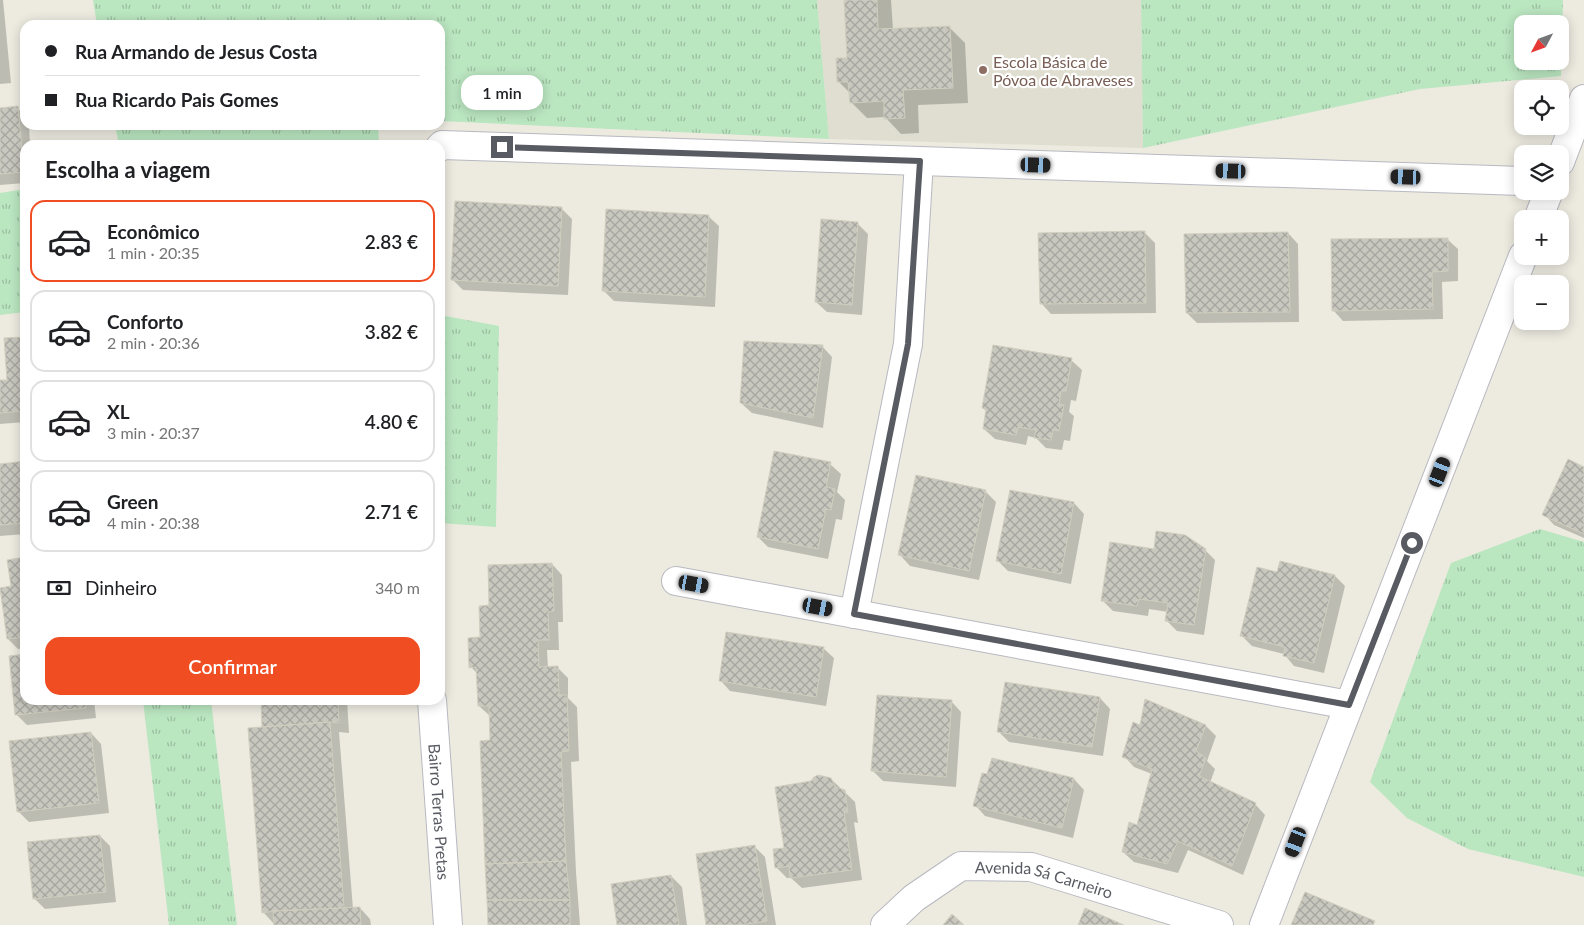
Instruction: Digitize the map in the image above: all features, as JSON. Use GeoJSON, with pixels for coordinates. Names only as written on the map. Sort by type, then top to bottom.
{"type":"FeatureCollection","features":[{"type":"Feature","properties":{"kind":"street"},"geometry":{"type":"LineString","coordinates":[[1566,145],[1584,99]]}},
{"type":"Feature","properties":{"kind":"street"},"geometry":{"type":"LineString","coordinates":[[445,145],[1514,181]]}},
{"type":"Feature","properties":{"kind":"street"},"geometry":{"type":"LineString","coordinates":[[854,614],[908,344],[920,161]]}},
{"type":"Feature","properties":{"kind":"street"},"geometry":{"type":"LineString","coordinates":[[1264,925],[1520,265]]}},
{"type":"Feature","properties":{"kind":"street"},"geometry":{"type":"LineString","coordinates":[[676,581],[1349,705]]}},
{"type":"Feature","properties":{"kind":"street","name":"Bairro Terras Pretas"},"geometry":{"type":"LineString","coordinates":[[432,705],[448,925]]}},
{"type":"Feature","properties":{"kind":"street","name":"Avenida Sá Carneiro"},"geometry":{"type":"LineString","coordinates":[[885,925],[914,898],[961,866],[1031,867],[1219,925]]}},
{"type":"Feature","properties":{"kind":"shaded area","name":"Escola Básica de Póvoa de Abraveses"},"geometry":{"type":"Polygon","coordinates":[[[817,0],[1141,0],[1143,148],[829,139],[817,0]]]}},
{"type":"Feature","properties":{"kind":"green space"},"geometry":{"type":"Polygon","coordinates":[[[93,0],[817,0],[829,139],[445,121],[445,20],[96,20],[93,0]]]}},
{"type":"Feature","properties":{"kind":"green space"},"geometry":{"type":"Polygon","coordinates":[[[1141,0],[1563,0],[1563,15],[1514,15],[1514,70],[1561,70],[1561,76],[1420,89],[1143,148],[1141,0]]]}},
{"type":"Feature","properties":{"kind":"green space"},"geometry":{"type":"Polygon","coordinates":[[[116,130],[378,130],[379,140],[118,140],[116,130]]]}},
{"type":"Feature","properties":{"kind":"green space"},"geometry":{"type":"Polygon","coordinates":[[[20,190],[20,313],[0,315],[0,193],[20,190]]]}},
{"type":"Feature","properties":{"kind":"green space"},"geometry":{"type":"Polygon","coordinates":[[[445,316],[499,326],[496,527],[445,523],[445,316]]]}},
{"type":"Feature","properties":{"kind":"green space"},"geometry":{"type":"Polygon","coordinates":[[[1540,529],[1584,542],[1584,877],[1468,849],[1407,818],[1370,782],[1451,563],[1540,529]]]}},
{"type":"Feature","properties":{"kind":"green space"},"geometry":{"type":"Polygon","coordinates":[[[144,705],[212,705],[237,925],[169,925],[144,705]]]}},
{"type":"Feature","properties":{"kind":"building"},"geometry":{"type":"Polygon","coordinates":[[[844,0],[877,0],[878,29],[950,26],[953,88],[903,90],[905,118],[884,119],[884,101],[850,103],[848,82],[837,82],[836,58],[847,58],[844,0]]]}},
{"type":"Feature","properties":{"kind":"building"},"geometry":{"type":"Polygon","coordinates":[[[18,106],[21,140],[20,172],[0,174],[0,108],[18,106]]]}},
{"type":"Feature","properties":{"kind":"building"},"geometry":{"type":"Polygon","coordinates":[[[455,201],[562,207],[558,286],[451,280],[455,201]]]}},
{"type":"Feature","properties":{"kind":"building"},"geometry":{"type":"Polygon","coordinates":[[[606,209],[709,215],[705,297],[602,291],[606,209]]]}},
{"type":"Feature","properties":{"kind":"building"},"geometry":{"type":"Polygon","coordinates":[[[821,219],[858,222],[852,305],[815,302],[821,219]]]}},
{"type":"Feature","properties":{"kind":"building"},"geometry":{"type":"Polygon","coordinates":[[[1145,231],[1146,303],[1040,304],[1038,233],[1145,231]]]}},
{"type":"Feature","properties":{"kind":"building"},"geometry":{"type":"Polygon","coordinates":[[[1288,232],[1290,312],[1186,313],[1184,234],[1288,232]]]}},
{"type":"Feature","properties":{"kind":"building"},"geometry":{"type":"Polygon","coordinates":[[[1448,238],[1448,271],[1432,272],[1433,309],[1332,311],[1331,239],[1448,238]]]}},
{"type":"Feature","properties":{"kind":"building"},"geometry":{"type":"Polygon","coordinates":[[[20,337],[20,411],[0,413],[0,380],[7,380],[4,338],[20,337]]]}},
{"type":"Feature","properties":{"kind":"building"},"geometry":{"type":"Polygon","coordinates":[[[744,341],[823,345],[813,418],[740,403],[744,341]]]}},
{"type":"Feature","properties":{"kind":"building"},"geometry":{"type":"Polygon","coordinates":[[[993,345],[1072,358],[1066,391],[1061,391],[1059,404],[1064,405],[1059,431],[1053,430],[1051,440],[1034,438],[1036,430],[1018,427],[1016,435],[983,429],[986,409],[982,408],[993,345]]]}},
{"type":"Feature","properties":{"kind":"building"},"geometry":{"type":"Polygon","coordinates":[[[774,451],[831,462],[826,487],[835,489],[831,510],[826,509],[818,549],[757,537],[774,451]]]}},
{"type":"Feature","properties":{"kind":"building"},"geometry":{"type":"Polygon","coordinates":[[[1568,459],[1584,467],[1584,534],[1542,515],[1568,459]]]}},
{"type":"Feature","properties":{"kind":"building"},"geometry":{"type":"Polygon","coordinates":[[[20,462],[20,523],[0,525],[0,464],[20,462]]]}},
{"type":"Feature","properties":{"kind":"building"},"geometry":{"type":"Polygon","coordinates":[[[916,475],[986,490],[969,571],[898,555],[916,475]]]}},
{"type":"Feature","properties":{"kind":"building"},"geometry":{"type":"Polygon","coordinates":[[[1010,490],[1074,502],[1061,574],[996,561],[1010,490]]]}},
{"type":"Feature","properties":{"kind":"building"},"geometry":{"type":"Polygon","coordinates":[[[1156,531],[1185,535],[1206,549],[1194,625],[1165,621],[1168,603],[1139,599],[1137,606],[1101,601],[1110,542],[1154,549],[1156,531]]]}},
{"type":"Feature","properties":{"kind":"building"},"geometry":{"type":"Polygon","coordinates":[[[20,558],[20,638],[7,639],[0,588],[11,586],[7,560],[20,558]]]}},
{"type":"Feature","properties":{"kind":"building"},"geometry":{"type":"Polygon","coordinates":[[[1280,561],[1335,575],[1314,663],[1283,656],[1285,647],[1240,636],[1257,567],[1277,572],[1280,561]]]}},
{"type":"Feature","properties":{"kind":"building"},"geometry":{"type":"Polygon","coordinates":[[[552,563],[554,611],[548,612],[549,640],[538,640],[539,667],[558,666],[559,695],[567,695],[569,751],[561,752],[566,861],[485,864],[480,741],[490,740],[489,706],[478,706],[476,667],[469,668],[468,638],[480,637],[479,606],[489,605],[488,565],[552,563]]]}},
{"type":"Feature","properties":{"kind":"building"},"geometry":{"type":"Polygon","coordinates":[[[726,632],[824,647],[816,697],[719,681],[726,632]]]}},
{"type":"Feature","properties":{"kind":"building"},"geometry":{"type":"Polygon","coordinates":[[[20,655],[20,705],[86,705],[86,708],[15,715],[9,656],[20,655]]]}},
{"type":"Feature","properties":{"kind":"building"},"geometry":{"type":"Polygon","coordinates":[[[1005,682],[1100,697],[1092,747],[997,732],[1005,682]]]}},
{"type":"Feature","properties":{"kind":"building"},"geometry":{"type":"Polygon","coordinates":[[[877,695],[952,700],[946,777],[871,771],[877,695]]]}},
{"type":"Feature","properties":{"kind":"building"},"geometry":{"type":"Polygon","coordinates":[[[1145,699],[1206,725],[1196,751],[1206,758],[1199,776],[1256,803],[1232,866],[1178,841],[1167,864],[1122,852],[1129,822],[1137,825],[1152,769],[1122,757],[1133,722],[1140,725],[1145,699]]]}},
{"type":"Feature","properties":{"kind":"building"},"geometry":{"type":"Polygon","coordinates":[[[261,705],[338,705],[339,723],[262,727],[261,705]]]}},
{"type":"Feature","properties":{"kind":"building"},"geometry":{"type":"Polygon","coordinates":[[[330,722],[344,908],[262,913],[248,728],[330,722]]]}},
{"type":"Feature","properties":{"kind":"building"},"geometry":{"type":"Polygon","coordinates":[[[91,732],[99,803],[17,812],[9,741],[91,732]]]}},
{"type":"Feature","properties":{"kind":"building"},"geometry":{"type":"Polygon","coordinates":[[[992,758],[1074,778],[1062,828],[973,806],[982,773],[987,774],[992,758]]]}},
{"type":"Feature","properties":{"kind":"building"},"geometry":{"type":"Polygon","coordinates":[[[818,775],[831,778],[835,787],[845,790],[848,813],[844,812],[852,870],[790,878],[789,866],[775,868],[773,849],[784,848],[775,787],[811,781],[818,775]]]}},
{"type":"Feature","properties":{"kind":"building"},"geometry":{"type":"Polygon","coordinates":[[[100,835],[106,892],[33,899],[27,842],[100,835]]]}},
{"type":"Feature","properties":{"kind":"building"},"geometry":{"type":"Polygon","coordinates":[[[755,845],[767,921],[740,925],[706,925],[696,854],[755,845]]]}},
{"type":"Feature","properties":{"kind":"building"},"geometry":{"type":"Polygon","coordinates":[[[566,861],[570,900],[487,900],[485,864],[566,861]]]}},
{"type":"Feature","properties":{"kind":"building"},"geometry":{"type":"Polygon","coordinates":[[[671,875],[679,925],[617,925],[611,884],[671,875]]]}},
{"type":"Feature","properties":{"kind":"building"},"geometry":{"type":"Polygon","coordinates":[[[1305,892],[1375,921],[1373,925],[1291,925],[1305,892]]]}},
{"type":"Feature","properties":{"kind":"building"},"geometry":{"type":"Polygon","coordinates":[[[487,900],[570,900],[570,925],[488,925],[487,900]]]}},
{"type":"Feature","properties":{"kind":"building"},"geometry":{"type":"Polygon","coordinates":[[[360,907],[361,925],[274,925],[273,911],[360,907]]]}},
{"type":"Feature","properties":{"kind":"building"},"geometry":{"type":"Polygon","coordinates":[[[1085,908],[1124,925],[1078,925],[1085,908]]]}},
{"type":"Feature","properties":{"kind":"building"},"geometry":{"type":"Polygon","coordinates":[[[952,914],[964,925],[943,925],[952,914]]]}},
{"type":"Feature","properties":{"kind":"place","name":"Escola Básica de Póvoa de Abraveses"},"geometry":{"type":"Point","coordinates":[983,70]}},
{"type":"Feature","properties":{"kind":"route"},"geometry":{"type":"LineString","coordinates":[[502,147],[920,161],[908,344],[854,614],[1349,705],[1412,543]]}}]}
